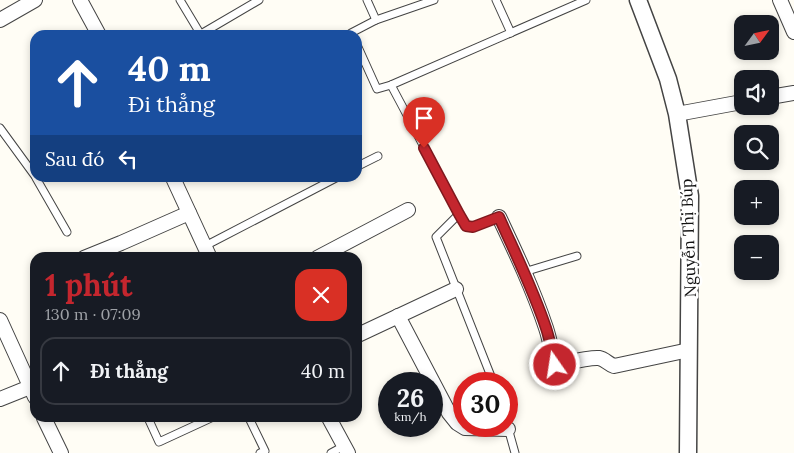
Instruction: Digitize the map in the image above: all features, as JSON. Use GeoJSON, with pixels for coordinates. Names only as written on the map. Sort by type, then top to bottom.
{"type":"FeatureCollection","features":[{"type":"Feature","properties":{"kind":"street"},"geometry":{"type":"LineString","coordinates":[[0,20],[35,0]]}},
{"type":"Feature","properties":{"kind":"street"},"geometry":{"type":"LineString","coordinates":[[80,0],[96,30]]}},
{"type":"Feature","properties":{"kind":"street","name":"Nguyễn Thị Búp"},"geometry":{"type":"LineString","coordinates":[[638,0],[668,79],[678,114],[690,196],[688,453]]}},
{"type":"Feature","properties":{"kind":"street"},"geometry":{"type":"LineString","coordinates":[[780,0],[794,32]]}},
{"type":"Feature","properties":{"kind":"street"},"geometry":{"type":"LineString","coordinates":[[779,96],[794,93]]}},
{"type":"Feature","properties":{"kind":"street"},"geometry":{"type":"LineString","coordinates":[[678,114],[734,104]]}},
{"type":"Feature","properties":{"kind":"street"},"geometry":{"type":"LineString","coordinates":[[175,182],[208,252]]}},
{"type":"Feature","properties":{"kind":"street"},"geometry":{"type":"LineString","coordinates":[[328,252],[408,210]]}},
{"type":"Feature","properties":{"kind":"street"},"geometry":{"type":"LineString","coordinates":[[98,252],[189,213]]}},
{"type":"Feature","properties":{"kind":"street"},"geometry":{"type":"LineString","coordinates":[[499,217],[524,272],[546,329],[555,365],[600,358],[614,366],[689,350]]}},
{"type":"Feature","properties":{"kind":"street"},"geometry":{"type":"LineString","coordinates":[[362,333],[456,289]]}},
{"type":"Feature","properties":{"kind":"street"},"geometry":{"type":"LineString","coordinates":[[398,316],[453,418]]}},
{"type":"Feature","properties":{"kind":"street"},"geometry":{"type":"LineString","coordinates":[[0,320],[30,385]]}},
{"type":"Feature","properties":{"kind":"street"},"geometry":{"type":"LineString","coordinates":[[0,399],[30,393]]}},
{"type":"Feature","properties":{"kind":"street"},"geometry":{"type":"LineString","coordinates":[[46,422],[61,453]]}},
{"type":"Feature","properties":{"kind":"street"},"geometry":{"type":"LineString","coordinates":[[331,422],[346,449]]}},
{"type":"Feature","properties":{"kind":"lane"},"geometry":{"type":"LineString","coordinates":[[180,0],[198,30]]}},
{"type":"Feature","properties":{"kind":"lane"},"geometry":{"type":"LineString","coordinates":[[209,30],[259,0]]}},
{"type":"Feature","properties":{"kind":"lane"},"geometry":{"type":"LineString","coordinates":[[366,0],[376,20]]}},
{"type":"Feature","properties":{"kind":"lane"},"geometry":{"type":"LineString","coordinates":[[358,30],[376,20],[434,0]]}},
{"type":"Feature","properties":{"kind":"lane"},"geometry":{"type":"LineString","coordinates":[[496,0],[511,33]]}},
{"type":"Feature","properties":{"kind":"lane"},"geometry":{"type":"LineString","coordinates":[[362,56],[377,89],[391,85],[586,0]]}},
{"type":"Feature","properties":{"kind":"lane"},"geometry":{"type":"LineString","coordinates":[[391,85],[466,226],[473,227],[499,217]]}},
{"type":"Feature","properties":{"kind":"lane"},"geometry":{"type":"LineString","coordinates":[[0,128],[30,169]]}},
{"type":"Feature","properties":{"kind":"lane"},"geometry":{"type":"LineString","coordinates":[[362,164],[378,156]]}},
{"type":"Feature","properties":{"kind":"lane"},"geometry":{"type":"LineString","coordinates":[[39,182],[67,232]]}},
{"type":"Feature","properties":{"kind":"lane"},"geometry":{"type":"LineString","coordinates":[[208,252],[329,182]]}},
{"type":"Feature","properties":{"kind":"lane"},"geometry":{"type":"LineString","coordinates":[[459,214],[436,237],[489,372]]}},
{"type":"Feature","properties":{"kind":"lane"},"geometry":{"type":"LineString","coordinates":[[524,272],[577,256]]}},
{"type":"Feature","properties":{"kind":"lane"},"geometry":{"type":"LineString","coordinates":[[150,422],[159,442],[202,422]]}},
{"type":"Feature","properties":{"kind":"lane"},"geometry":{"type":"LineString","coordinates":[[251,422],[265,450],[260,453]]}},
{"type":"Feature","properties":{"kind":"lane"},"geometry":{"type":"LineString","coordinates":[[510,437],[515,453]]}},
{"type":"Feature","properties":{"kind":"lane"},"geometry":{"type":"LineString","coordinates":[[331,453],[346,449]]}},
{"type":"Feature","properties":{"kind":"route"},"geometry":{"type":"LineString","coordinates":[[424,148],[466,226],[473,227],[499,217],[539,309],[555,365]]}}]}
